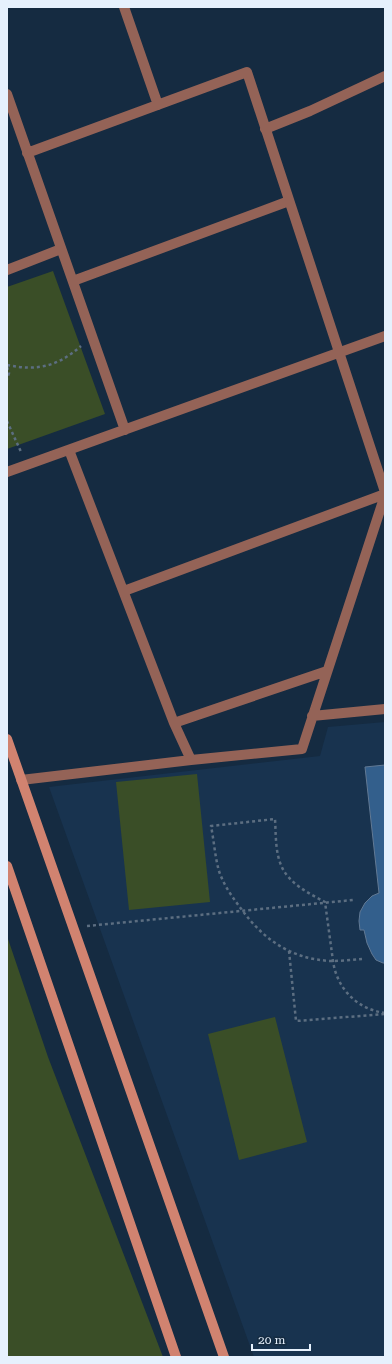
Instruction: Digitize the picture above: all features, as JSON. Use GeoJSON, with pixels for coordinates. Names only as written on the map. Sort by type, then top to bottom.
{"type":"FeatureCollection","features":[{"type":"Feature","properties":{"kind":"street"},"geometry":{"type":"LineString","coordinates":[[124,7],[158,105]]}},
{"type":"Feature","properties":{"kind":"street"},"geometry":{"type":"LineString","coordinates":[[21,780],[191,760],[302,749],[385,494],[246,72],[27,153]]}},
{"type":"Feature","properties":{"kind":"street"},"geometry":{"type":"LineString","coordinates":[[265,129],[310,111],[385,76]]}},
{"type":"Feature","properties":{"kind":"street"},"geometry":{"type":"LineString","coordinates":[[7,94],[125,430]]}},
{"type":"Feature","properties":{"kind":"street"},"geometry":{"type":"LineString","coordinates":[[73,281],[289,201]]}},
{"type":"Feature","properties":{"kind":"street"},"geometry":{"type":"LineString","coordinates":[[7,270],[61,249]]}},
{"type":"Feature","properties":{"kind":"street"},"geometry":{"type":"LineString","coordinates":[[7,472],[385,336]]}},
{"type":"Feature","properties":{"kind":"street"},"geometry":{"type":"LineString","coordinates":[[69,450],[174,723],[191,760]]}},
{"type":"Feature","properties":{"kind":"street"},"geometry":{"type":"LineString","coordinates":[[124,591],[385,494]]}},
{"type":"Feature","properties":{"kind":"street"},"geometry":{"type":"LineString","coordinates":[[174,723],[327,671]]}},
{"type":"Feature","properties":{"kind":"street"},"geometry":{"type":"LineString","coordinates":[[312,716],[385,709]]}},
{"type":"Feature","properties":{"kind":"street"},"geometry":{"type":"LineString","coordinates":[[7,739],[72,928],[224,1357]]}},
{"type":"Feature","properties":{"kind":"street"},"geometry":{"type":"LineString","coordinates":[[7,866],[176,1357]]}},
{"type":"Feature","properties":{"kind":"path"},"geometry":{"type":"LineString","coordinates":[[7,380],[9,374],[7,366],[33,368],[53,364],[80,346],[94,341]]}},
{"type":"Feature","properties":{"kind":"path"},"geometry":{"type":"LineString","coordinates":[[7,421],[26,465]]}},
{"type":"Feature","properties":{"kind":"path"},"geometry":{"type":"LineString","coordinates":[[362,959],[333,961],[307,957],[289,951],[259,931],[253,925],[227,888],[219,871],[211,826],[275,819],[278,856],[284,872],[295,884],[324,902],[333,961],[338,978],[350,997],[367,1008],[385,1014]]}},
{"type":"Feature","properties":{"kind":"path"},"geometry":{"type":"LineString","coordinates":[[72,928],[353,900]]}},
{"type":"Feature","properties":{"kind":"path"},"geometry":{"type":"LineString","coordinates":[[289,951],[296,1021],[385,1014]]}},
{"type":"Feature","properties":{"kind":"shaded area"},"geometry":{"type":"Polygon","coordinates":[[[385,722],[385,1357],[254,1357],[49,787],[320,756],[328,727],[385,722]]]}},
{"type":"Feature","properties":{"kind":"green space"},"geometry":{"type":"Polygon","coordinates":[[[53,271],[105,414],[7,449],[7,287],[53,271]]]}},
{"type":"Feature","properties":{"kind":"green space"},"geometry":{"type":"Polygon","coordinates":[[[197,774],[210,902],[129,910],[116,782],[197,774]]]}},
{"type":"Feature","properties":{"kind":"green space"},"geometry":{"type":"Polygon","coordinates":[[[7,936],[48,1057],[163,1357],[7,1357],[7,936]]]}},
{"type":"Feature","properties":{"kind":"green space"},"geometry":{"type":"Polygon","coordinates":[[[275,1017],[307,1142],[239,1160],[208,1034],[275,1017]]]}},
{"type":"Feature","properties":{"kind":"building"},"geometry":{"type":"Polygon","coordinates":[[[385,765],[385,963],[383,963],[376,960],[372,954],[367,943],[364,930],[360,930],[359,921],[360,912],[365,903],[372,896],[379,893],[365,767],[385,765]]]}}]}
